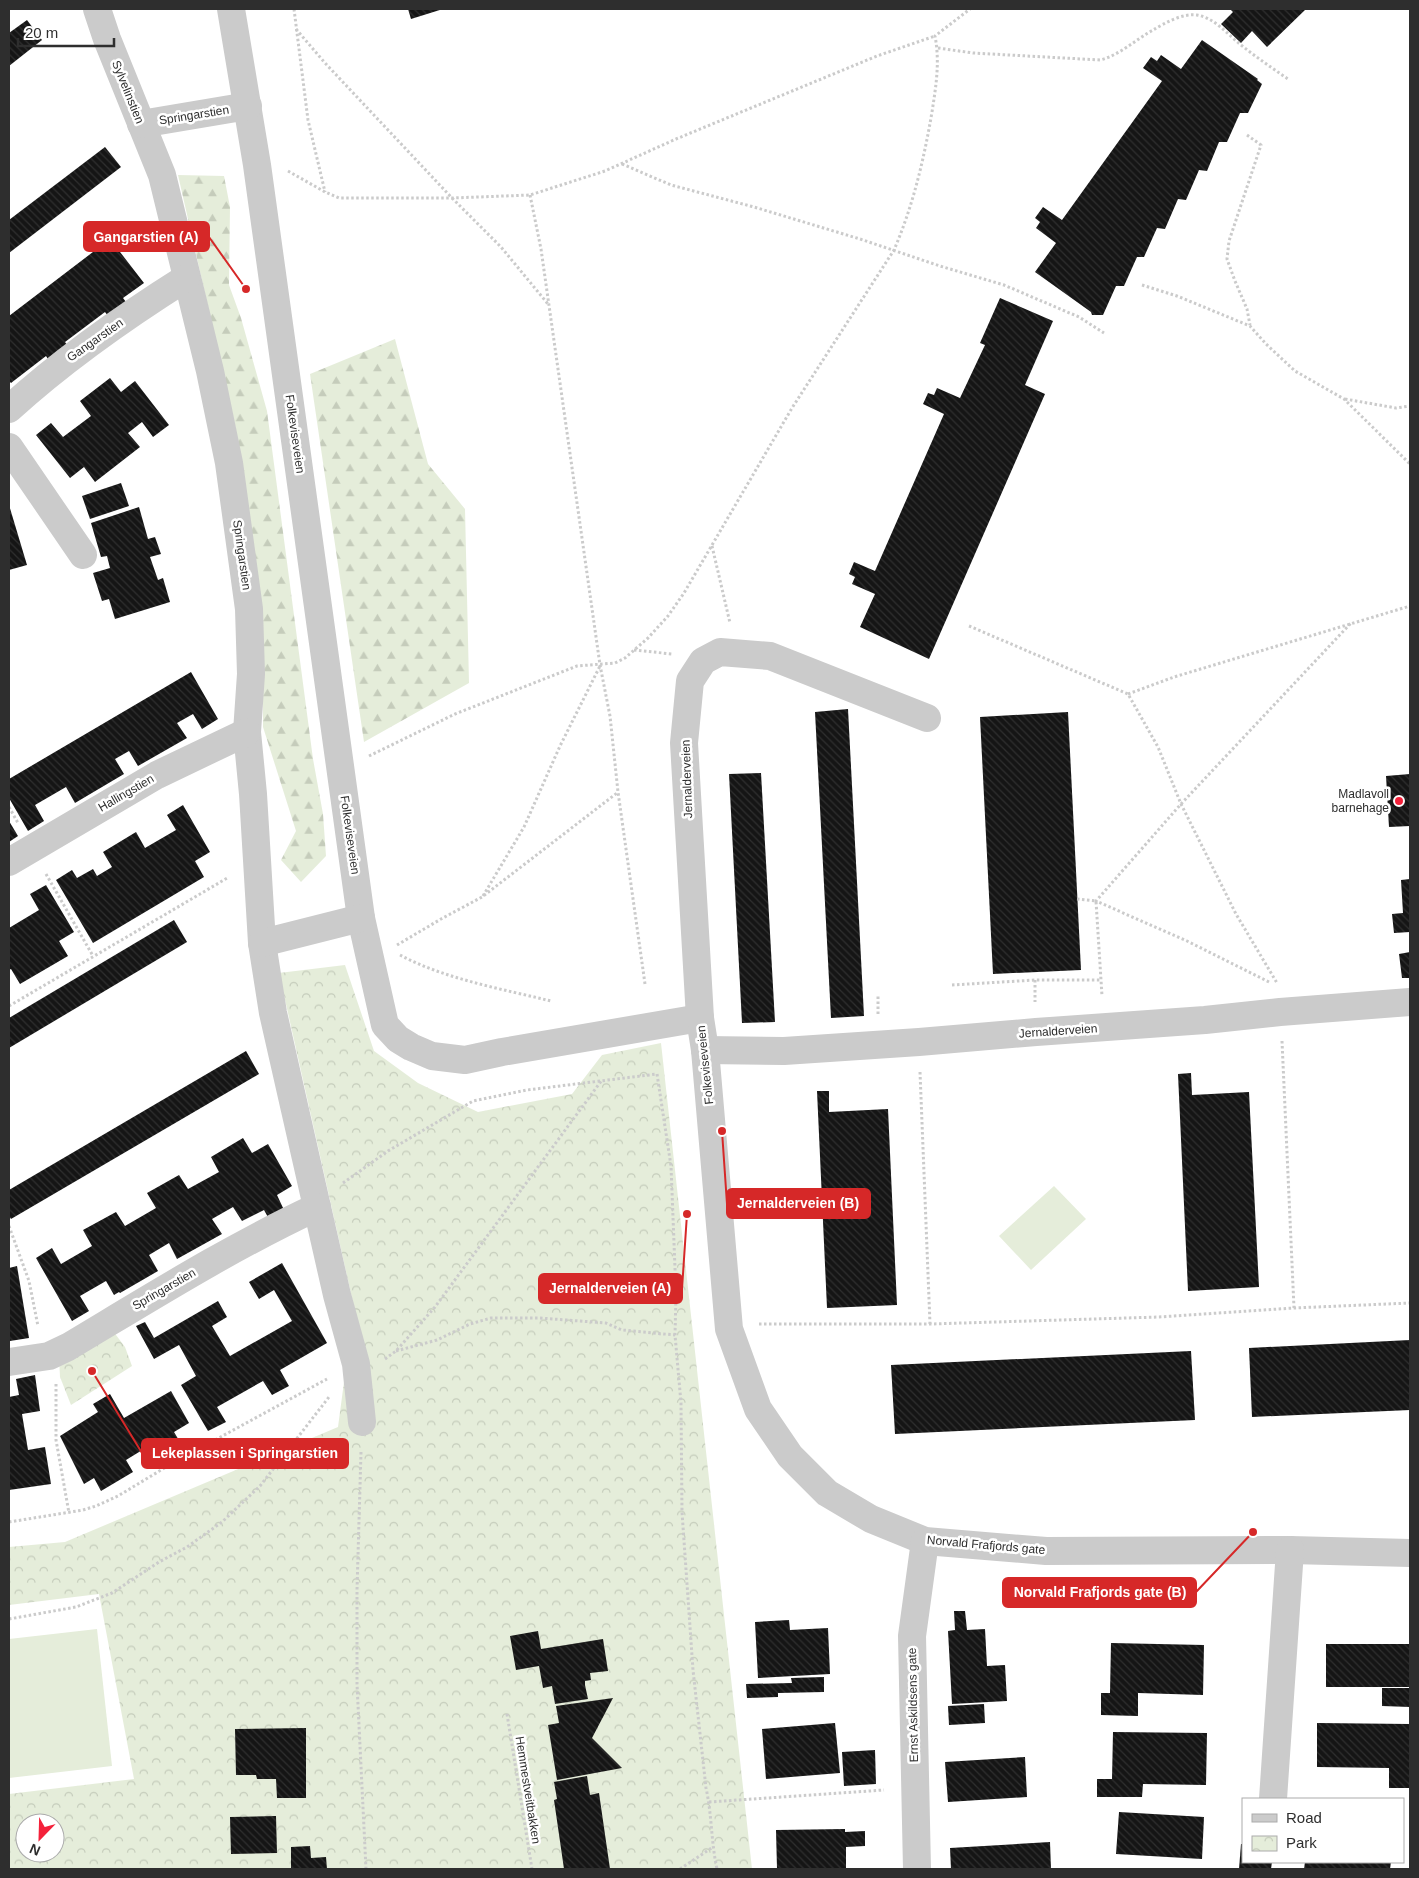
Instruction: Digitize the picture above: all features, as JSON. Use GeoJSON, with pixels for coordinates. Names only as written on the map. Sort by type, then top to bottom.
{"type":"FeatureCollection","features":[{"type":"Feature","properties":{"kind":"street","name":"Sylvelinstien"},"geometry":{"type":"LineString","coordinates":[[97,9],[107,39],[162,175]]}},
{"type":"Feature","properties":{"kind":"street","name":"Folkeviseveien"},"geometry":{"type":"LineString","coordinates":[[231,9],[257,165],[361,918],[385,1026],[398,1039],[410,1047],[432,1056],[465,1060],[700,1018],[706,1050],[729,1329]]}},
{"type":"Feature","properties":{"kind":"street","name":"Springarstien"},"geometry":{"type":"LineString","coordinates":[[141,124],[248,106]]}},
{"type":"Feature","properties":{"kind":"street","name":"Springarstien"},"geometry":{"type":"LineString","coordinates":[[162,175],[210,371],[229,463],[250,609],[251,674],[247,732],[258,861],[262,942],[273,1013],[337,1295],[356,1364],[362,1422]]}},
{"type":"Feature","properties":{"kind":"street","name":"Gangarstien"},"geometry":{"type":"LineString","coordinates":[[9,409],[62,363],[148,302],[186,278]]}},
{"type":"Feature","properties":{"kind":"street"},"geometry":{"type":"LineString","coordinates":[[9,446],[83,555]]}},
{"type":"Feature","properties":{"kind":"street"},"geometry":{"type":"LineString","coordinates":[[703,661],[720,652],[770,656],[927,718]]}},
{"type":"Feature","properties":{"kind":"street","name":"Jernalderveien"},"geometry":{"type":"LineString","coordinates":[[700,1018],[684,743],[690,681],[703,661]]}},
{"type":"Feature","properties":{"kind":"street","name":"Hallingstien"},"geometry":{"type":"LineString","coordinates":[[9,862],[157,774],[247,732]]}},
{"type":"Feature","properties":{"kind":"street"},"geometry":{"type":"LineString","coordinates":[[262,942],[361,918]]}},
{"type":"Feature","properties":{"kind":"street","name":"Jernalderveien"},"geometry":{"type":"LineString","coordinates":[[706,1050],[784,1051],[919,1042],[1410,1002]]}},
{"type":"Feature","properties":{"kind":"street","name":"Springarstien"},"geometry":{"type":"LineString","coordinates":[[9,1362],[49,1356],[68,1347],[187,1276],[285,1222],[317,1208]]}},
{"type":"Feature","properties":{"kind":"street","name":"Norvald Frafjords gate"},"geometry":{"type":"LineString","coordinates":[[729,1329],[758,1409],[790,1456],[828,1493],[870,1519],[925,1541],[1046,1551],[1290,1550],[1410,1553]]}},
{"type":"Feature","properties":{"kind":"street","name":"Ernst Askildsens gate"},"geometry":{"type":"LineString","coordinates":[[916,1869],[912,1636],[925,1541]]}},
{"type":"Feature","properties":{"kind":"street"},"geometry":{"type":"LineString","coordinates":[[1273,1798],[1290,1550]]}},
{"type":"Feature","properties":{"kind":"path"},"geometry":{"type":"LineString","coordinates":[[294,9],[308,120],[325,192]]}},
{"type":"Feature","properties":{"kind":"path"},"geometry":{"type":"LineString","coordinates":[[257,165],[276,163],[325,192],[339,198],[361,200],[530,195],[605,171],[676,139],[858,64],[935,36],[966,10],[970,9]]}},
{"type":"Feature","properties":{"kind":"path"},"geometry":{"type":"LineString","coordinates":[[938,48],[973,53],[1100,60],[1113,57],[1164,23],[1195,15],[1206,18],[1216,24],[1288,79]]}},
{"type":"Feature","properties":{"kind":"path"},"geometry":{"type":"LineString","coordinates":[[296,29],[325,63],[500,247],[549,304]]}},
{"type":"Feature","properties":{"kind":"path"},"geometry":{"type":"LineString","coordinates":[[340,770],[464,711],[577,666],[614,663],[624,658],[648,638],[668,616],[684,593],[792,408],[894,250],[906,222],[928,134],[938,74],[938,48],[935,36]]}},
{"type":"Feature","properties":{"kind":"path"},"geometry":{"type":"LineString","coordinates":[[1247,135],[1262,145],[1229,242],[1228,259],[1235,282],[1247,309],[1250,326]]}},
{"type":"Feature","properties":{"kind":"path"},"geometry":{"type":"LineString","coordinates":[[621,164],[671,185],[754,207],[1004,285],[1079,317],[1104,333]]}},
{"type":"Feature","properties":{"kind":"path"},"geometry":{"type":"LineString","coordinates":[[530,195],[541,249],[600,665],[610,716],[618,792],[645,984]]}},
{"type":"Feature","properties":{"kind":"path"},"geometry":{"type":"LineString","coordinates":[[1142,285],[1177,296],[1250,326],[1295,371],[1344,399],[1410,464]]}},
{"type":"Feature","properties":{"kind":"path"},"geometry":{"type":"LineString","coordinates":[[1344,399],[1396,408],[1410,406]]}},
{"type":"Feature","properties":{"kind":"path"},"geometry":{"type":"LineString","coordinates":[[712,546],[726,600],[735,652]]}},
{"type":"Feature","properties":{"kind":"path"},"geometry":{"type":"LineString","coordinates":[[1128,694],[1174,677],[1410,606]]}},
{"type":"Feature","properties":{"kind":"path"},"geometry":{"type":"LineString","coordinates":[[1103,1027],[1096,901],[1181,804],[1351,623]]}},
{"type":"Feature","properties":{"kind":"path"},"geometry":{"type":"LineString","coordinates":[[969,626],[1128,694],[1158,747],[1181,804],[1236,914],[1279,987],[1187,941],[1096,901],[1077,899]]}},
{"type":"Feature","properties":{"kind":"path"},"geometry":{"type":"LineString","coordinates":[[633,650],[668,653],[703,661]]}},
{"type":"Feature","properties":{"kind":"path"},"geometry":{"type":"LineString","coordinates":[[482,897],[524,827],[560,746],[600,665]]}},
{"type":"Feature","properties":{"kind":"path"},"geometry":{"type":"LineString","coordinates":[[391,949],[482,897],[618,792]]}},
{"type":"Feature","properties":{"kind":"path"},"geometry":{"type":"LineString","coordinates":[[33,848],[94,956]]}},
{"type":"Feature","properties":{"kind":"path"},"geometry":{"type":"LineString","coordinates":[[9,1006],[258,861]]}},
{"type":"Feature","properties":{"kind":"path"},"geometry":{"type":"LineString","coordinates":[[397,953],[417,964],[468,980],[552,1001]]}},
{"type":"Feature","properties":{"kind":"path"},"geometry":{"type":"LineString","coordinates":[[952,985],[1035,980],[1101,980]]}},
{"type":"Feature","properties":{"kind":"path"},"geometry":{"type":"LineString","coordinates":[[1280,1012],[1294,1308]]}},
{"type":"Feature","properties":{"kind":"path"},"geometry":{"type":"LineString","coordinates":[[919,1042],[930,1324]]}},
{"type":"Feature","properties":{"kind":"path"},"geometry":{"type":"LineString","coordinates":[[317,1208],[347,1179],[388,1151],[473,1101],[527,1090],[657,1074],[671,1166],[676,1294],[674,1335],[681,1402],[682,1512],[692,1670],[717,1869]]}},
{"type":"Feature","properties":{"kind":"path"},"geometry":{"type":"LineString","coordinates":[[9,1522],[69,1513],[96,1506],[118,1496],[171,1464],[356,1364],[377,1364],[396,1351],[435,1307],[602,1080]]}},
{"type":"Feature","properties":{"kind":"path"},"geometry":{"type":"LineString","coordinates":[[729,1329],[758,1324],[930,1324],[1159,1317],[1410,1303]]}},
{"type":"Feature","properties":{"kind":"path"},"geometry":{"type":"LineString","coordinates":[[396,1351],[437,1340],[470,1324],[491,1318],[540,1318],[606,1322],[622,1330],[674,1335]]}},
{"type":"Feature","properties":{"kind":"path"},"geometry":{"type":"LineString","coordinates":[[9,1619],[76,1608],[112,1592],[159,1562],[187,1547],[222,1522],[260,1486],[356,1364]]}},
{"type":"Feature","properties":{"kind":"path"},"geometry":{"type":"LineString","coordinates":[[362,1422],[357,1590],[357,1684],[366,1869]]}},
{"type":"Feature","properties":{"kind":"path","name":"Hemmestveitbakken"},"geometry":{"type":"LineString","coordinates":[[507,1714],[532,1869]]}},
{"type":"Feature","properties":{"kind":"path"},"geometry":{"type":"LineString","coordinates":[[709,1802],[815,1793],[915,1789]]}},
{"type":"Feature","properties":{"kind":"path"},"geometry":{"type":"LineString","coordinates":[[680,1869],[713,1848]]}},
{"type":"Feature","properties":{"kind":"green space"},"geometry":{"type":"Polygon","coordinates":[[[178,175],[224,176],[230,207],[229,285],[241,318],[267,411],[313,759],[323,814],[326,856],[301,882],[281,860],[296,831],[263,727],[263,629],[235,425],[178,175]]]}},
{"type":"Feature","properties":{"kind":"green space"},"geometry":{"type":"Polygon","coordinates":[[[395,339],[428,464],[465,509],[469,683],[364,742],[310,374],[395,339]]]}},
{"type":"Feature","properties":{"kind":"green space"},"geometry":{"type":"Polygon","coordinates":[[[345,965],[374,1051],[418,1083],[478,1112],[572,1094],[602,1055],[661,1043],[752,1869],[9,1869],[9,1794],[134,1779],[99,1594],[9,1605],[9,1547],[65,1542],[338,1427],[354,1307],[279,973],[345,965]]]}},
{"type":"Feature","properties":{"kind":"green space"},"geometry":{"type":"Polygon","coordinates":[[[1054,1186],[1086,1219],[1031,1270],[999,1236],[1054,1186]]]}},
{"type":"Feature","properties":{"kind":"green space"},"geometry":{"type":"Polygon","coordinates":[[[113,1331],[125,1347],[132,1366],[71,1405],[60,1377],[59,1357],[113,1331]]]}},
{"type":"Feature","properties":{"kind":"green space"},"geometry":{"type":"Polygon","coordinates":[[[97,1629],[112,1766],[9,1778],[9,1639],[97,1629]]]}},
{"type":"Feature","properties":{"kind":"building"},"geometry":{"type":"Polygon","coordinates":[[[408,9],[443,9],[411,19],[408,9]]]}},
{"type":"Feature","properties":{"kind":"building"},"geometry":{"type":"Polygon","coordinates":[[[1230,9],[1306,9],[1267,47],[1252,31],[1241,43],[1221,24],[1233,12],[1230,9]]]}},
{"type":"Feature","properties":{"kind":"building"},"geometry":{"type":"Polygon","coordinates":[[[27,20],[42,40],[9,66],[9,33],[27,20]]]}},
{"type":"Feature","properties":{"kind":"building"},"geometry":{"type":"Polygon","coordinates":[[[1202,40],[1258,79],[1262,84],[1248,113],[1240,113],[1227,142],[1219,142],[1207,171],[1199,170],[1186,200],[1178,199],[1165,229],[1157,228],[1144,257],[1137,257],[1124,286],[1116,286],[1103,315],[1092,315],[1091,312],[1035,272],[1056,243],[1036,228],[1040,222],[1035,218],[1043,207],[1062,220],[1162,81],[1143,68],[1151,57],[1157,61],[1161,55],[1181,69],[1202,40]]]}},
{"type":"Feature","properties":{"kind":"building"},"geometry":{"type":"Polygon","coordinates":[[[105,147],[121,167],[9,253],[9,220],[105,147]]]}},
{"type":"Feature","properties":{"kind":"building"},"geometry":{"type":"Polygon","coordinates":[[[110,239],[144,283],[123,298],[129,306],[111,320],[105,312],[65,342],[71,350],[52,365],[46,356],[11,383],[9,381],[9,316],[110,239]]]}},
{"type":"Feature","properties":{"kind":"building"},"geometry":{"type":"Polygon","coordinates":[[[1000,298],[1053,321],[1025,385],[1045,394],[929,659],[860,627],[875,594],[852,584],[855,577],[849,574],[854,562],[875,571],[944,414],[923,404],[928,393],[934,395],[937,388],[960,398],[985,345],[980,343],[1000,298]]]}},
{"type":"Feature","properties":{"kind":"building"},"geometry":{"type":"Polygon","coordinates":[[[110,378],[121,392],[135,381],[169,425],[153,437],[142,422],[128,433],[140,447],[95,482],[84,467],[70,478],[36,435],[51,423],[63,437],[91,416],[80,401],[110,378]]]}},
{"type":"Feature","properties":{"kind":"building"},"geometry":{"type":"Polygon","coordinates":[[[121,483],[129,506],[90,519],[82,496],[121,483]]]}},
{"type":"Feature","properties":{"kind":"building"},"geometry":{"type":"Polygon","coordinates":[[[9,505],[27,565],[9,570],[9,505]]]}},
{"type":"Feature","properties":{"kind":"building"},"geometry":{"type":"Polygon","coordinates":[[[139,507],[148,539],[155,537],[161,554],[150,557],[158,580],[163,578],[170,602],[115,619],[109,599],[102,601],[93,573],[110,568],[107,556],[101,557],[91,523],[139,507]]]}},
{"type":"Feature","properties":{"kind":"building"},"geometry":{"type":"Polygon","coordinates":[[[191,672],[218,719],[202,729],[193,714],[177,723],[187,738],[138,766],[129,751],[115,759],[124,774],[75,803],[66,787],[35,805],[44,821],[28,831],[9,798],[9,779],[191,672]]]}},
{"type":"Feature","properties":{"kind":"building"},"geometry":{"type":"Polygon","coordinates":[[[848,709],[864,1016],[831,1018],[815,712],[848,709]]]}},
{"type":"Feature","properties":{"kind":"building"},"geometry":{"type":"Polygon","coordinates":[[[1068,712],[1081,970],[993,974],[980,717],[1068,712]]]}},
{"type":"Feature","properties":{"kind":"building"},"geometry":{"type":"Polygon","coordinates":[[[761,773],[775,1022],[742,1023],[729,774],[761,773]]]}},
{"type":"Feature","properties":{"kind":"building","name":"Madlavoll barnehage"},"geometry":{"type":"Polygon","coordinates":[[[1410,774],[1410,826],[1389,827],[1386,776],[1410,774]]]}},
{"type":"Feature","properties":{"kind":"building"},"geometry":{"type":"Polygon","coordinates":[[[183,805],[210,852],[195,861],[204,877],[93,943],[56,880],[72,870],[77,878],[93,869],[97,876],[112,867],[103,852],[136,832],[145,848],[176,830],[167,815],[183,805]]]}},
{"type":"Feature","properties":{"kind":"building"},"geometry":{"type":"Polygon","coordinates":[[[9,821],[18,836],[9,842],[9,821]]]}},
{"type":"Feature","properties":{"kind":"building"},"geometry":{"type":"Polygon","coordinates":[[[1410,879],[1410,932],[1394,933],[1392,914],[1403,913],[1401,880],[1410,879]]]}},
{"type":"Feature","properties":{"kind":"building"},"geometry":{"type":"Polygon","coordinates":[[[46,885],[74,932],[59,941],[68,956],[20,984],[11,969],[9,970],[9,928],[39,910],[30,894],[46,885]]]}},
{"type":"Feature","properties":{"kind":"building"},"geometry":{"type":"Polygon","coordinates":[[[174,920],[187,942],[9,1048],[9,1018],[174,920]]]}},
{"type":"Feature","properties":{"kind":"building"},"geometry":{"type":"Polygon","coordinates":[[[1410,952],[1410,978],[1402,978],[1399,954],[1410,952]]]}},
{"type":"Feature","properties":{"kind":"building"},"geometry":{"type":"Polygon","coordinates":[[[246,1051],[259,1074],[11,1219],[9,1216],[9,1190],[246,1051]]]}},
{"type":"Feature","properties":{"kind":"building"},"geometry":{"type":"Polygon","coordinates":[[[1191,1073],[1192,1095],[1249,1092],[1259,1287],[1188,1291],[1178,1074],[1191,1073]]]}},
{"type":"Feature","properties":{"kind":"building"},"geometry":{"type":"Polygon","coordinates":[[[817,1091],[829,1091],[829,1112],[888,1109],[897,1305],[827,1308],[817,1091]]]}},
{"type":"Feature","properties":{"kind":"building"},"geometry":{"type":"Polygon","coordinates":[[[243,1138],[252,1153],[268,1144],[292,1186],[277,1195],[284,1210],[269,1219],[264,1210],[242,1221],[233,1207],[212,1219],[222,1234],[177,1259],[169,1243],[149,1255],[158,1271],[120,1293],[114,1295],[106,1281],[80,1296],[89,1311],[72,1321],[36,1258],[52,1248],[61,1264],[92,1246],[83,1230],[116,1212],[125,1226],[156,1208],[147,1193],[179,1175],[188,1189],[219,1172],[211,1157],[243,1138]]]}},
{"type":"Feature","properties":{"kind":"building"},"geometry":{"type":"Polygon","coordinates":[[[282,1263],[327,1343],[280,1370],[289,1386],[272,1395],[263,1381],[217,1407],[226,1422],[208,1431],[181,1385],[196,1376],[179,1345],[154,1359],[136,1326],[145,1322],[154,1338],[218,1301],[227,1317],[212,1326],[230,1356],[292,1321],[274,1290],[259,1299],[249,1282],[282,1263]]]}},
{"type":"Feature","properties":{"kind":"building"},"geometry":{"type":"Polygon","coordinates":[[[17,1266],[29,1338],[10,1341],[9,1268],[17,1266]]]}},
{"type":"Feature","properties":{"kind":"building"},"geometry":{"type":"Polygon","coordinates":[[[1410,1340],[1410,1410],[1252,1417],[1249,1348],[1410,1340]]]}},
{"type":"Feature","properties":{"kind":"building"},"geometry":{"type":"Polygon","coordinates":[[[1191,1351],[1195,1420],[895,1434],[891,1365],[1191,1351]]]}},
{"type":"Feature","properties":{"kind":"building"},"geometry":{"type":"Polygon","coordinates":[[[35,1375],[40,1411],[22,1414],[28,1450],[45,1447],[51,1484],[9,1490],[9,1397],[19,1395],[16,1379],[35,1375]]]}},
{"type":"Feature","properties":{"kind":"building"},"geometry":{"type":"Polygon","coordinates":[[[171,1391],[189,1423],[174,1432],[183,1447],[167,1456],[157,1441],[126,1460],[133,1472],[101,1491],[94,1478],[84,1484],[60,1436],[98,1412],[93,1404],[110,1394],[124,1418],[171,1391]]]}},
{"type":"Feature","properties":{"kind":"building"},"geometry":{"type":"Polygon","coordinates":[[[954,1611],[965,1611],[967,1630],[985,1629],[987,1666],[1005,1665],[1007,1701],[952,1704],[948,1631],[955,1630],[954,1611]]]}},
{"type":"Feature","properties":{"kind":"building"},"geometry":{"type":"Polygon","coordinates":[[[789,1620],[790,1630],[828,1628],[830,1674],[758,1678],[755,1622],[789,1620]]]}},
{"type":"Feature","properties":{"kind":"building"},"geometry":{"type":"Polygon","coordinates":[[[538,1631],[541,1649],[603,1639],[608,1671],[590,1673],[591,1680],[585,1681],[588,1699],[555,1704],[552,1686],[543,1688],[539,1666],[516,1670],[510,1636],[538,1631]]]}},
{"type":"Feature","properties":{"kind":"building"},"geometry":{"type":"Polygon","coordinates":[[[1111,1643],[1204,1645],[1203,1695],[1138,1693],[1138,1716],[1101,1715],[1101,1693],[1110,1693],[1111,1643]]]}},
{"type":"Feature","properties":{"kind":"building"},"geometry":{"type":"Polygon","coordinates":[[[1326,1644],[1410,1644],[1410,1687],[1326,1687],[1326,1644]]]}},
{"type":"Feature","properties":{"kind":"building"},"geometry":{"type":"Polygon","coordinates":[[[824,1677],[824,1692],[778,1693],[778,1697],[747,1698],[746,1684],[792,1683],[791,1678],[824,1677]]]}},
{"type":"Feature","properties":{"kind":"building"},"geometry":{"type":"Polygon","coordinates":[[[1382,1688],[1410,1688],[1410,1707],[1382,1706],[1382,1688]]]}},
{"type":"Feature","properties":{"kind":"building"},"geometry":{"type":"Polygon","coordinates":[[[613,1698],[592,1738],[622,1768],[557,1780],[548,1725],[559,1723],[556,1706],[613,1698]]]}},
{"type":"Feature","properties":{"kind":"building"},"geometry":{"type":"Polygon","coordinates":[[[984,1704],[985,1723],[949,1725],[948,1706],[984,1704]]]}},
{"type":"Feature","properties":{"kind":"building"},"geometry":{"type":"Polygon","coordinates":[[[835,1723],[840,1773],[766,1779],[762,1729],[835,1723]]]}},
{"type":"Feature","properties":{"kind":"building"},"geometry":{"type":"Polygon","coordinates":[[[1317,1723],[1410,1724],[1410,1788],[1389,1788],[1389,1768],[1317,1767],[1317,1723]]]}},
{"type":"Feature","properties":{"kind":"building"},"geometry":{"type":"Polygon","coordinates":[[[306,1728],[306,1798],[277,1798],[276,1779],[257,1779],[256,1775],[236,1775],[235,1729],[306,1728]]]}},
{"type":"Feature","properties":{"kind":"building"},"geometry":{"type":"Polygon","coordinates":[[[1113,1732],[1207,1733],[1206,1785],[1143,1784],[1142,1797],[1097,1797],[1097,1779],[1112,1779],[1113,1732]]]}},
{"type":"Feature","properties":{"kind":"building"},"geometry":{"type":"Polygon","coordinates":[[[875,1750],[876,1784],[844,1786],[842,1752],[875,1750]]]}},
{"type":"Feature","properties":{"kind":"building"},"geometry":{"type":"Polygon","coordinates":[[[1025,1757],[1027,1797],[948,1802],[945,1762],[1025,1757]]]}},
{"type":"Feature","properties":{"kind":"building"},"geometry":{"type":"Polygon","coordinates":[[[587,1776],[590,1795],[599,1793],[610,1869],[564,1869],[554,1800],[557,1799],[554,1782],[587,1776]]]}},
{"type":"Feature","properties":{"kind":"building"},"geometry":{"type":"Polygon","coordinates":[[[1119,1812],[1204,1817],[1202,1859],[1116,1854],[1119,1812]]]}},
{"type":"Feature","properties":{"kind":"building"},"geometry":{"type":"Polygon","coordinates":[[[276,1816],[277,1853],[231,1854],[230,1817],[276,1816]]]}},
{"type":"Feature","properties":{"kind":"building"},"geometry":{"type":"Polygon","coordinates":[[[845,1829],[845,1832],[865,1831],[865,1846],[846,1847],[846,1869],[777,1869],[776,1830],[845,1829]]]}},
{"type":"Feature","properties":{"kind":"building"},"geometry":{"type":"Polygon","coordinates":[[[1050,1842],[1051,1869],[951,1869],[950,1848],[1050,1842]]]}},
{"type":"Feature","properties":{"kind":"building"},"geometry":{"type":"Polygon","coordinates":[[[1241,1844],[1242,1863],[1272,1863],[1271,1869],[1239,1869],[1241,1844]]]}},
{"type":"Feature","properties":{"kind":"building"},"geometry":{"type":"Polygon","coordinates":[[[310,1846],[311,1858],[326,1857],[327,1869],[291,1869],[291,1847],[310,1846]]]}},
{"type":"Feature","properties":{"kind":"building"},"geometry":{"type":"Polygon","coordinates":[[[1305,1863],[1391,1863],[1390,1869],[1304,1869],[1305,1863]]]}},
{"type":"Feature","properties":{"kind":"place","name":"Gangarstien (A)"},"geometry":{"type":"Point","coordinates":[246,289]}},
{"type":"Feature","properties":{"kind":"place","name":"Madlavoll barnehage"},"geometry":{"type":"Point","coordinates":[1399,801]}},
{"type":"Feature","properties":{"kind":"place","name":"Jernalderveien (B)"},"geometry":{"type":"Point","coordinates":[722,1131]}},
{"type":"Feature","properties":{"kind":"place","name":"Jernalderveien (A)"},"geometry":{"type":"Point","coordinates":[687,1214]}},
{"type":"Feature","properties":{"kind":"place","name":"Lekeplassen i Springarstien"},"geometry":{"type":"Point","coordinates":[92,1371]}},
{"type":"Feature","properties":{"kind":"place","name":"Norvald Frafjords gate (B)"},"geometry":{"type":"Point","coordinates":[1253,1532]}}]}
